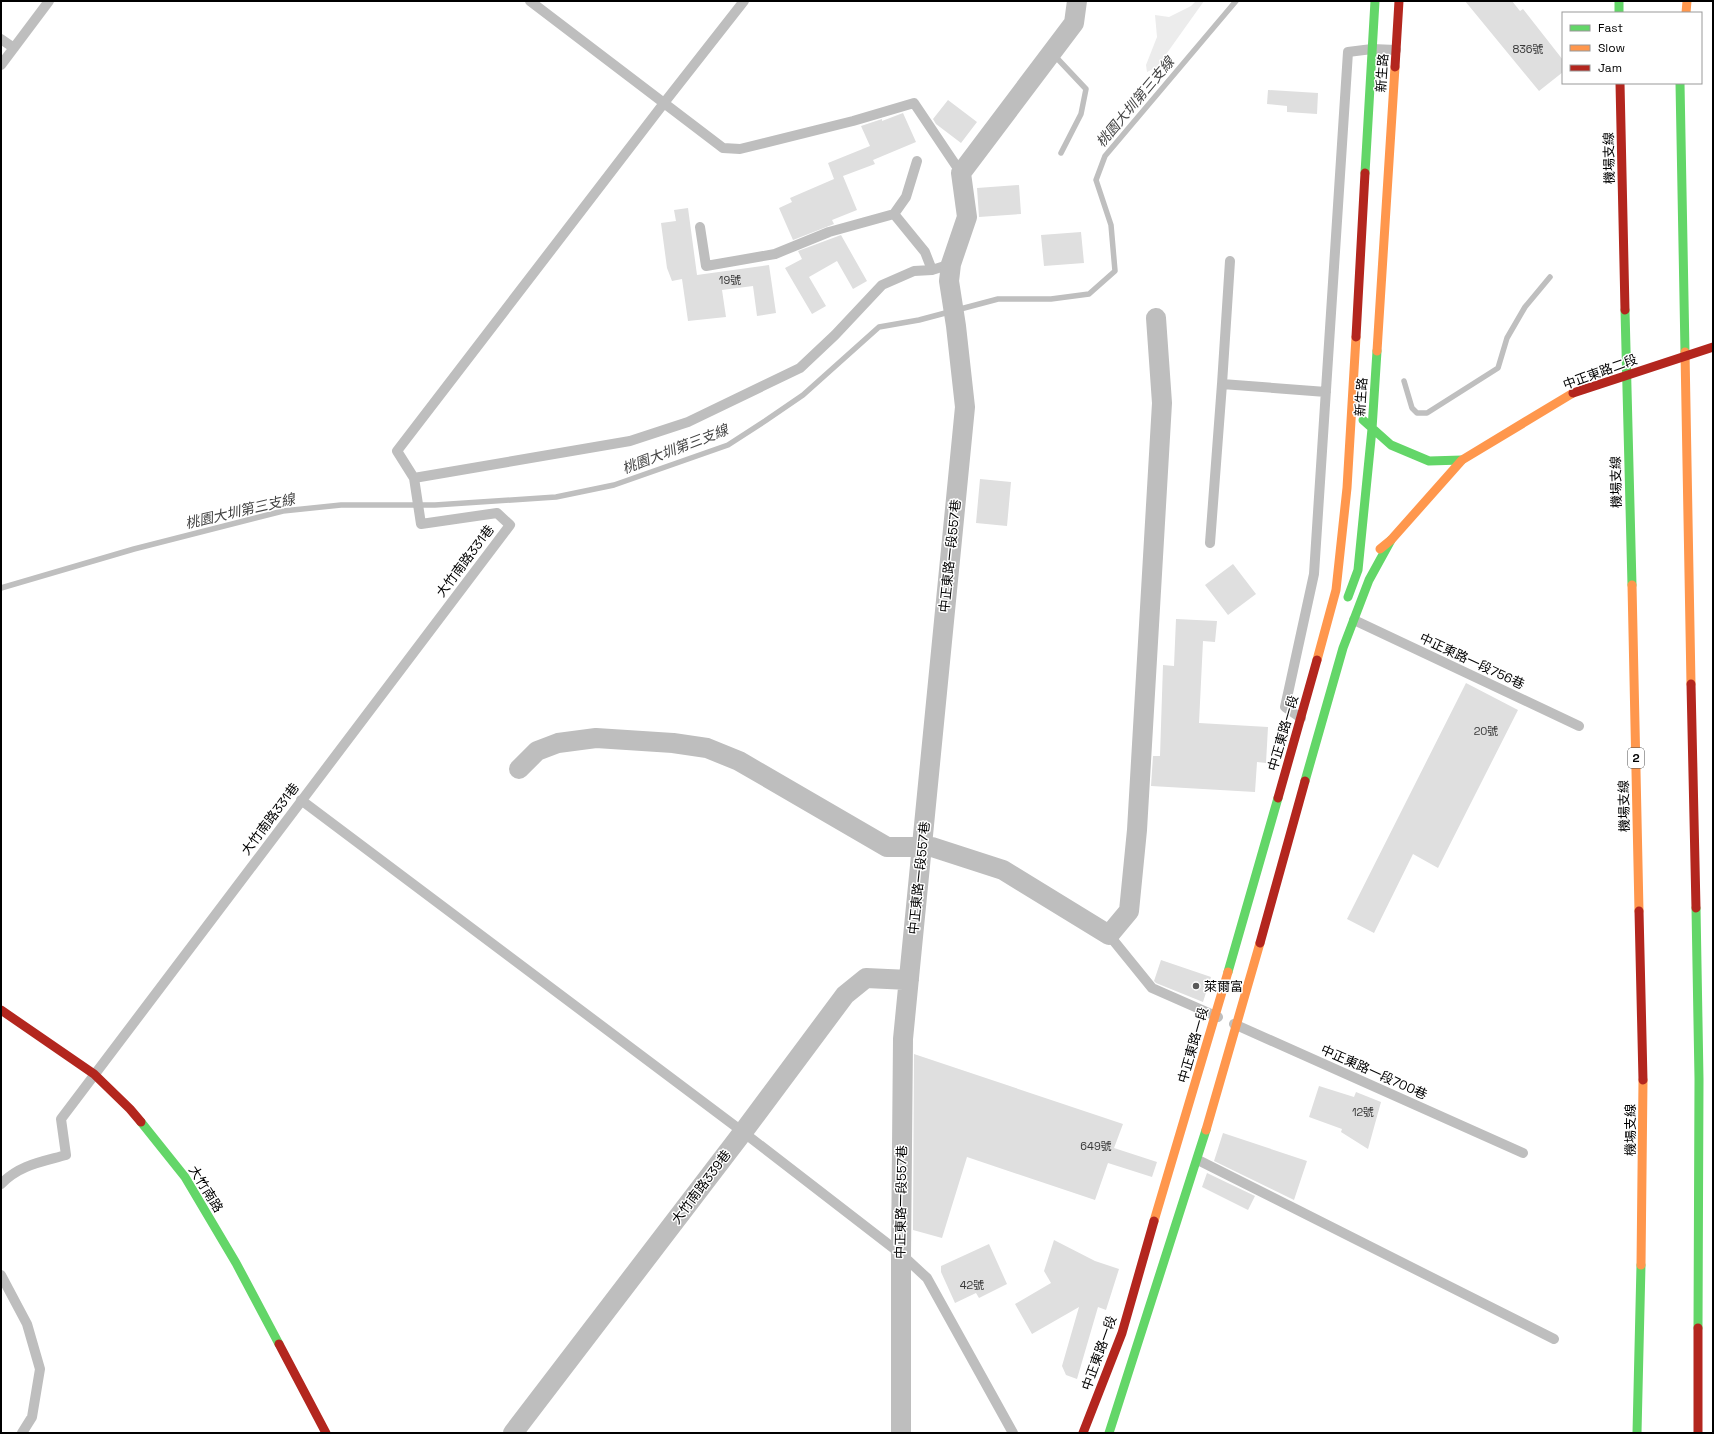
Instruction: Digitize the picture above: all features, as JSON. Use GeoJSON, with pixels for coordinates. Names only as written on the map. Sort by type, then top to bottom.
{"type":"FeatureCollection","features":[{"type":"Feature","properties":{"kind":"main road","name":"新生路"},"geometry":{"type":"LineString","coordinates":[[1372,430],[1352,408],[1375,1]]}},
{"type":"Feature","properties":{"kind":"main road","name":"新生路"},"geometry":{"type":"LineString","coordinates":[[1372,430],[1399,1]]}},
{"type":"Feature","properties":{"kind":"main road"},"geometry":{"type":"LineString","coordinates":[[1618,1],[1619,12]]}},
{"type":"Feature","properties":{"kind":"main road"},"geometry":{"type":"LineString","coordinates":[[1686,12],[1687,1]]}},
{"type":"Feature","properties":{"kind":"main road","name":"機場支線"},"geometry":{"type":"LineString","coordinates":[[1620,84],[1643,1081],[1641,1301],[1637,1433]]}},
{"type":"Feature","properties":{"kind":"main road"},"geometry":{"type":"LineString","coordinates":[[1680,84],[1699,1079],[1698,1433]]}},
{"type":"Feature","properties":{"kind":"main road","name":"中正東路二段"},"geometry":{"type":"LineString","coordinates":[[1462,460],[1573,393],[1713,347]]}},
{"type":"Feature","properties":{"kind":"main road","name":"中正東路一段"},"geometry":{"type":"LineString","coordinates":[[1083,1433],[1122,1333],[1144,1252],[1205,1053],[1336,590],[1347,488],[1352,408]]}},
{"type":"Feature","properties":{"kind":"main road"},"geometry":{"type":"LineString","coordinates":[[1372,430],[1391,445],[1429,461],[1462,460]]}},
{"type":"Feature","properties":{"kind":"main road"},"geometry":{"type":"LineString","coordinates":[[1345,605],[1358,570],[1372,430]]}},
{"type":"Feature","properties":{"kind":"main road"},"geometry":{"type":"LineString","coordinates":[[1336,590],[1391,540],[1462,460]]}},
{"type":"Feature","properties":{"kind":"main road"},"geometry":{"type":"LineString","coordinates":[[1109,1433],[1198,1160],[1343,648],[1369,580],[1391,540]]}},
{"type":"Feature","properties":{"kind":"main road"},"geometry":{"type":"LineString","coordinates":[[1321,725],[1329,664]]}},
{"type":"Feature","properties":{"kind":"main road","name":"大竹南路"},"geometry":{"type":"LineString","coordinates":[[1,1010],[94,1074],[130,1109],[185,1177],[236,1263],[326,1433]]}},
{"type":"Feature","properties":{"kind":"street"},"geometry":{"type":"LineString","coordinates":[[950,273],[967,217],[961,173],[1074,23],[1077,1]]}},
{"type":"Feature","properties":{"kind":"street","name":"中正東路一段557巷"},"geometry":{"type":"LineString","coordinates":[[901,1433],[900,1254],[904,1039],[965,407],[950,273]]}},
{"type":"Feature","properties":{"kind":"street"},"geometry":{"type":"LineString","coordinates":[[519,769],[537,751],[558,743],[596,738],[673,743],[707,748],[739,761],[887,847],[932,847],[1003,870],[1109,935],[1129,912],[1137,830],[1162,403],[1156,318]]}},
{"type":"Feature","properties":{"kind":"street","name":"大竹南路339巷"},"geometry":{"type":"LineString","coordinates":[[513,1433],[743,1132],[844,995],[866,978],[909,980]]}},
{"type":"Feature","properties":{"kind":"lane"},"geometry":{"type":"LineString","coordinates":[[1,65],[49,1]]}},
{"type":"Feature","properties":{"kind":"lane"},"geometry":{"type":"LineString","coordinates":[[530,1],[723,148],[740,149],[853,121],[914,103],[961,173]]}},
{"type":"Feature","properties":{"kind":"lane"},"geometry":{"type":"LineString","coordinates":[[744,1],[397,451],[414,478],[630,441],[688,422],[800,368],[835,335],[882,285],[914,271],[932,270],[950,273]]}},
{"type":"Feature","properties":{"kind":"lane"},"geometry":{"type":"LineString","coordinates":[[1,39],[14,48]]}},
{"type":"Feature","properties":{"kind":"lane"},"geometry":{"type":"LineString","coordinates":[[1301,718],[1285,707],[1314,574],[1348,52],[1396,50]]}},
{"type":"Feature","properties":{"kind":"lane"},"geometry":{"type":"LineString","coordinates":[[700,227],[706,266],[775,254],[829,232],[894,214],[906,196],[917,161]]}},
{"type":"Feature","properties":{"kind":"lane"},"geometry":{"type":"LineString","coordinates":[[894,214],[925,252],[932,270]]}},
{"type":"Feature","properties":{"kind":"lane"},"geometry":{"type":"LineString","coordinates":[[1210,543],[1230,261]]}},
{"type":"Feature","properties":{"kind":"lane"},"geometry":{"type":"LineString","coordinates":[[1222,384],[1326,392]]}},
{"type":"Feature","properties":{"kind":"lane","name":"大竹南路331巷"},"geometry":{"type":"LineString","coordinates":[[1,1184],[10,1175],[32,1164],[66,1155],[61,1119],[510,525],[497,513],[421,524],[414,478]]}},
{"type":"Feature","properties":{"kind":"lane","name":"中正東路一段756巷"},"geometry":{"type":"LineString","coordinates":[[1354,620],[1579,726]]}},
{"type":"Feature","properties":{"kind":"lane"},"geometry":{"type":"LineString","coordinates":[[301,800],[743,1132],[900,1254],[927,1278],[1013,1433]]}},
{"type":"Feature","properties":{"kind":"lane","name":"中正東路一段700巷"},"geometry":{"type":"LineString","coordinates":[[1109,935],[1152,988],[1215,1016],[1237,1024],[1523,1153]]}},
{"type":"Feature","properties":{"kind":"lane"},"geometry":{"type":"LineString","coordinates":[[1198,1160],[1554,1339]]}},
{"type":"Feature","properties":{"kind":"lane"},"geometry":{"type":"LineString","coordinates":[[1,1275],[27,1324],[40,1369],[32,1417],[22,1433]]}},
{"type":"Feature","properties":{"kind":"shaded area"},"geometry":{"type":"Polygon","coordinates":[[[1196,1],[1204,1],[1157,67],[1147,72],[1146,65],[1157,37],[1155,15],[1169,17],[1191,6],[1196,1]]]}},
{"type":"Feature","properties":{"kind":"building"},"geometry":{"type":"Polygon","coordinates":[[[1465,1],[1512,1],[1520,11],[1523,9],[1562,59],[1562,73],[1539,91],[1465,1]]]}},
{"type":"Feature","properties":{"kind":"building"},"geometry":{"type":"Polygon","coordinates":[[[1268,90],[1318,93],[1317,114],[1287,112],[1287,106],[1267,104],[1268,90]]]}},
{"type":"Feature","properties":{"kind":"building"},"geometry":{"type":"Polygon","coordinates":[[[948,100],[977,122],[961,143],[936,124],[933,119],[948,100]]]}},
{"type":"Feature","properties":{"kind":"building"},"geometry":{"type":"Polygon","coordinates":[[[903,113],[916,142],[873,160],[875,164],[843,176],[857,210],[832,220],[834,224],[793,240],[779,208],[792,202],[790,198],[834,179],[828,163],[870,146],[861,126],[882,119],[882,121],[903,113]]]}},
{"type":"Feature","properties":{"kind":"building"},"geometry":{"type":"Polygon","coordinates":[[[1019,185],[1021,214],[979,217],[977,188],[1019,185]]]}},
{"type":"Feature","properties":{"kind":"building"},"geometry":{"type":"Polygon","coordinates":[[[688,208],[697,275],[769,265],[776,313],[757,316],[753,286],[722,290],[726,317],[688,321],[682,279],[672,281],[667,268],[661,223],[676,221],[674,210],[688,208]]]}},
{"type":"Feature","properties":{"kind":"building"},"geometry":{"type":"Polygon","coordinates":[[[1081,232],[1084,263],[1044,266],[1041,235],[1081,232]]]}},
{"type":"Feature","properties":{"kind":"building"},"geometry":{"type":"Polygon","coordinates":[[[841,235],[867,281],[853,289],[837,261],[809,277],[826,306],[812,314],[785,268],[802,259],[798,251],[841,235]]]}},
{"type":"Feature","properties":{"kind":"building"},"geometry":{"type":"Polygon","coordinates":[[[980,479],[1011,482],[1007,526],[976,523],[980,479]]]}},
{"type":"Feature","properties":{"kind":"building"},"geometry":{"type":"Polygon","coordinates":[[[1233,564],[1256,594],[1228,615],[1205,585],[1233,564]]]}},
{"type":"Feature","properties":{"kind":"building"},"geometry":{"type":"Polygon","coordinates":[[[1176,619],[1217,621],[1215,642],[1203,641],[1199,723],[1268,727],[1266,763],[1257,762],[1255,792],[1151,786],[1153,756],[1160,756],[1163,665],[1174,666],[1176,619]]]}},
{"type":"Feature","properties":{"kind":"building"},"geometry":{"type":"Polygon","coordinates":[[[1466,683],[1518,710],[1438,868],[1413,854],[1374,933],[1347,919],[1466,683]]]}},
{"type":"Feature","properties":{"kind":"building"},"geometry":{"type":"Polygon","coordinates":[[[1161,960],[1211,977],[1203,1002],[1154,981],[1161,960]]]}},
{"type":"Feature","properties":{"kind":"building"},"geometry":{"type":"Polygon","coordinates":[[[914,1054],[1123,1124],[1114,1148],[1157,1162],[1152,1177],[1108,1163],[1095,1200],[967,1157],[942,1238],[913,1230],[914,1054]]]}},
{"type":"Feature","properties":{"kind":"building"},"geometry":{"type":"Polygon","coordinates":[[[1319,1086],[1354,1097],[1356,1092],[1381,1102],[1368,1149],[1341,1132],[1342,1129],[1309,1117],[1319,1086]]]}},
{"type":"Feature","properties":{"kind":"building"},"geometry":{"type":"Polygon","coordinates":[[[1223,1133],[1307,1161],[1294,1200],[1214,1161],[1223,1133]]]}},
{"type":"Feature","properties":{"kind":"building"},"geometry":{"type":"Polygon","coordinates":[[[1207,1173],[1255,1196],[1248,1210],[1202,1187],[1207,1173]]]}},
{"type":"Feature","properties":{"kind":"building"},"geometry":{"type":"Polygon","coordinates":[[[1054,1240],[1095,1261],[1119,1269],[1106,1310],[1098,1307],[1077,1379],[1066,1375],[1062,1366],[1079,1307],[1032,1334],[1015,1304],[1051,1283],[1044,1271],[1054,1240]]]}},
{"type":"Feature","properties":{"kind":"building"},"geometry":{"type":"Polygon","coordinates":[[[989,1244],[1007,1284],[979,1298],[976,1293],[955,1303],[941,1272],[941,1266],[989,1244]]]}},
{"type":"Feature","properties":{"kind":"waterway","name":"桃園大圳第三支線"},"geometry":{"type":"LineString","coordinates":[[1,588],[134,549],[283,511],[341,505],[435,505],[556,497],[614,485],[728,445],[803,395],[879,327],[919,320],[998,299],[1051,299],[1089,294],[1115,271],[1111,225],[1096,180],[1105,156],[1236,1]]}},
{"type":"Feature","properties":{"kind":"waterway"},"geometry":{"type":"LineString","coordinates":[[1054,55],[1086,89],[1081,114],[1061,153]]}},
{"type":"Feature","properties":{"kind":"waterway"},"geometry":{"type":"LineString","coordinates":[[1404,381],[1412,408],[1417,413],[1427,413],[1498,368],[1507,338],[1525,307],[1550,277]]}},
{"type":"Feature","properties":{"kind":"traffic: fast"},"geometry":{"type":"LineString","coordinates":[[1365,173],[1375,1]]}},
{"type":"Feature","properties":{"kind":"traffic: fast"},"geometry":{"type":"LineString","coordinates":[[1619,1],[1619,12]]}},
{"type":"Feature","properties":{"kind":"traffic: fast"},"geometry":{"type":"LineString","coordinates":[[1680,84],[1685,352]]}},
{"type":"Feature","properties":{"kind":"traffic: fast"},"geometry":{"type":"LineString","coordinates":[[1625,310],[1632,585]]}},
{"type":"Feature","properties":{"kind":"traffic: fast"},"geometry":{"type":"LineString","coordinates":[[1348,597],[1358,570],[1372,429],[1377,351]]}},
{"type":"Feature","properties":{"kind":"traffic: fast"},"geometry":{"type":"LineString","coordinates":[[1363,420],[1391,445],[1429,461],[1462,460]]}},
{"type":"Feature","properties":{"kind":"traffic: fast"},"geometry":{"type":"LineString","coordinates":[[1305,781],[1343,648],[1369,580],[1391,540]]}},
{"type":"Feature","properties":{"kind":"traffic: fast"},"geometry":{"type":"LineString","coordinates":[[1228,972],[1278,798]]}},
{"type":"Feature","properties":{"kind":"traffic: fast"},"geometry":{"type":"LineString","coordinates":[[1696,908],[1699,1079],[1698,1328]]}},
{"type":"Feature","properties":{"kind":"traffic: fast"},"geometry":{"type":"LineString","coordinates":[[141,1122],[185,1177],[236,1263],[279,1344]]}},
{"type":"Feature","properties":{"kind":"traffic: fast"},"geometry":{"type":"LineString","coordinates":[[1109,1433],[1206,1130]]}},
{"type":"Feature","properties":{"kind":"traffic: fast"},"geometry":{"type":"LineString","coordinates":[[1637,1433],[1641,1265]]}},
{"type":"Feature","properties":{"kind":"traffic: slow"},"geometry":{"type":"LineString","coordinates":[[1686,12],[1687,1]]}},
{"type":"Feature","properties":{"kind":"traffic: slow"},"geometry":{"type":"LineString","coordinates":[[1377,351],[1395,67]]}},
{"type":"Feature","properties":{"kind":"traffic: slow"},"geometry":{"type":"LineString","coordinates":[[1317,660],[1336,590],[1347,488],[1356,337]]}},
{"type":"Feature","properties":{"kind":"traffic: slow"},"geometry":{"type":"LineString","coordinates":[[1685,352],[1691,684]]}},
{"type":"Feature","properties":{"kind":"traffic: slow"},"geometry":{"type":"LineString","coordinates":[[1380,549],[1391,540],[1462,460],[1573,393]]}},
{"type":"Feature","properties":{"kind":"traffic: slow"},"geometry":{"type":"LineString","coordinates":[[1632,585],[1639,911]]}},
{"type":"Feature","properties":{"kind":"traffic: slow"},"geometry":{"type":"LineString","coordinates":[[1206,1130],[1260,943]]}},
{"type":"Feature","properties":{"kind":"traffic: slow"},"geometry":{"type":"LineString","coordinates":[[1154,1221],[1228,972]]}},
{"type":"Feature","properties":{"kind":"traffic: slow"},"geometry":{"type":"LineString","coordinates":[[1641,1265],[1643,1080]]}},
{"type":"Feature","properties":{"kind":"traffic: jam"},"geometry":{"type":"LineString","coordinates":[[1395,67],[1399,1]]}},
{"type":"Feature","properties":{"kind":"traffic: jam"},"geometry":{"type":"LineString","coordinates":[[1620,84],[1625,310]]}},
{"type":"Feature","properties":{"kind":"traffic: jam"},"geometry":{"type":"LineString","coordinates":[[1356,337],[1365,173]]}},
{"type":"Feature","properties":{"kind":"traffic: jam"},"geometry":{"type":"LineString","coordinates":[[1573,393],[1713,347]]}},
{"type":"Feature","properties":{"kind":"traffic: jam"},"geometry":{"type":"LineString","coordinates":[[1278,798],[1317,660]]}},
{"type":"Feature","properties":{"kind":"traffic: jam"},"geometry":{"type":"LineString","coordinates":[[1691,684],[1696,908]]}},
{"type":"Feature","properties":{"kind":"traffic: jam"},"geometry":{"type":"LineString","coordinates":[[1260,943],[1305,781]]}},
{"type":"Feature","properties":{"kind":"traffic: jam"},"geometry":{"type":"LineString","coordinates":[[1639,911],[1643,1080]]}},
{"type":"Feature","properties":{"kind":"traffic: jam"},"geometry":{"type":"LineString","coordinates":[[1,1010],[94,1074],[130,1109],[141,1122]]}},
{"type":"Feature","properties":{"kind":"traffic: jam"},"geometry":{"type":"LineString","coordinates":[[1083,1433],[1122,1333],[1154,1221]]}},
{"type":"Feature","properties":{"kind":"traffic: jam"},"geometry":{"type":"LineString","coordinates":[[1698,1328],[1698,1433]]}},
{"type":"Feature","properties":{"kind":"traffic: jam"},"geometry":{"type":"LineString","coordinates":[[279,1344],[326,1433]]}},
{"type":"Feature","properties":{"kind":"place","name":"萊爾富"},"geometry":{"type":"Point","coordinates":[1196,986]}}]}
